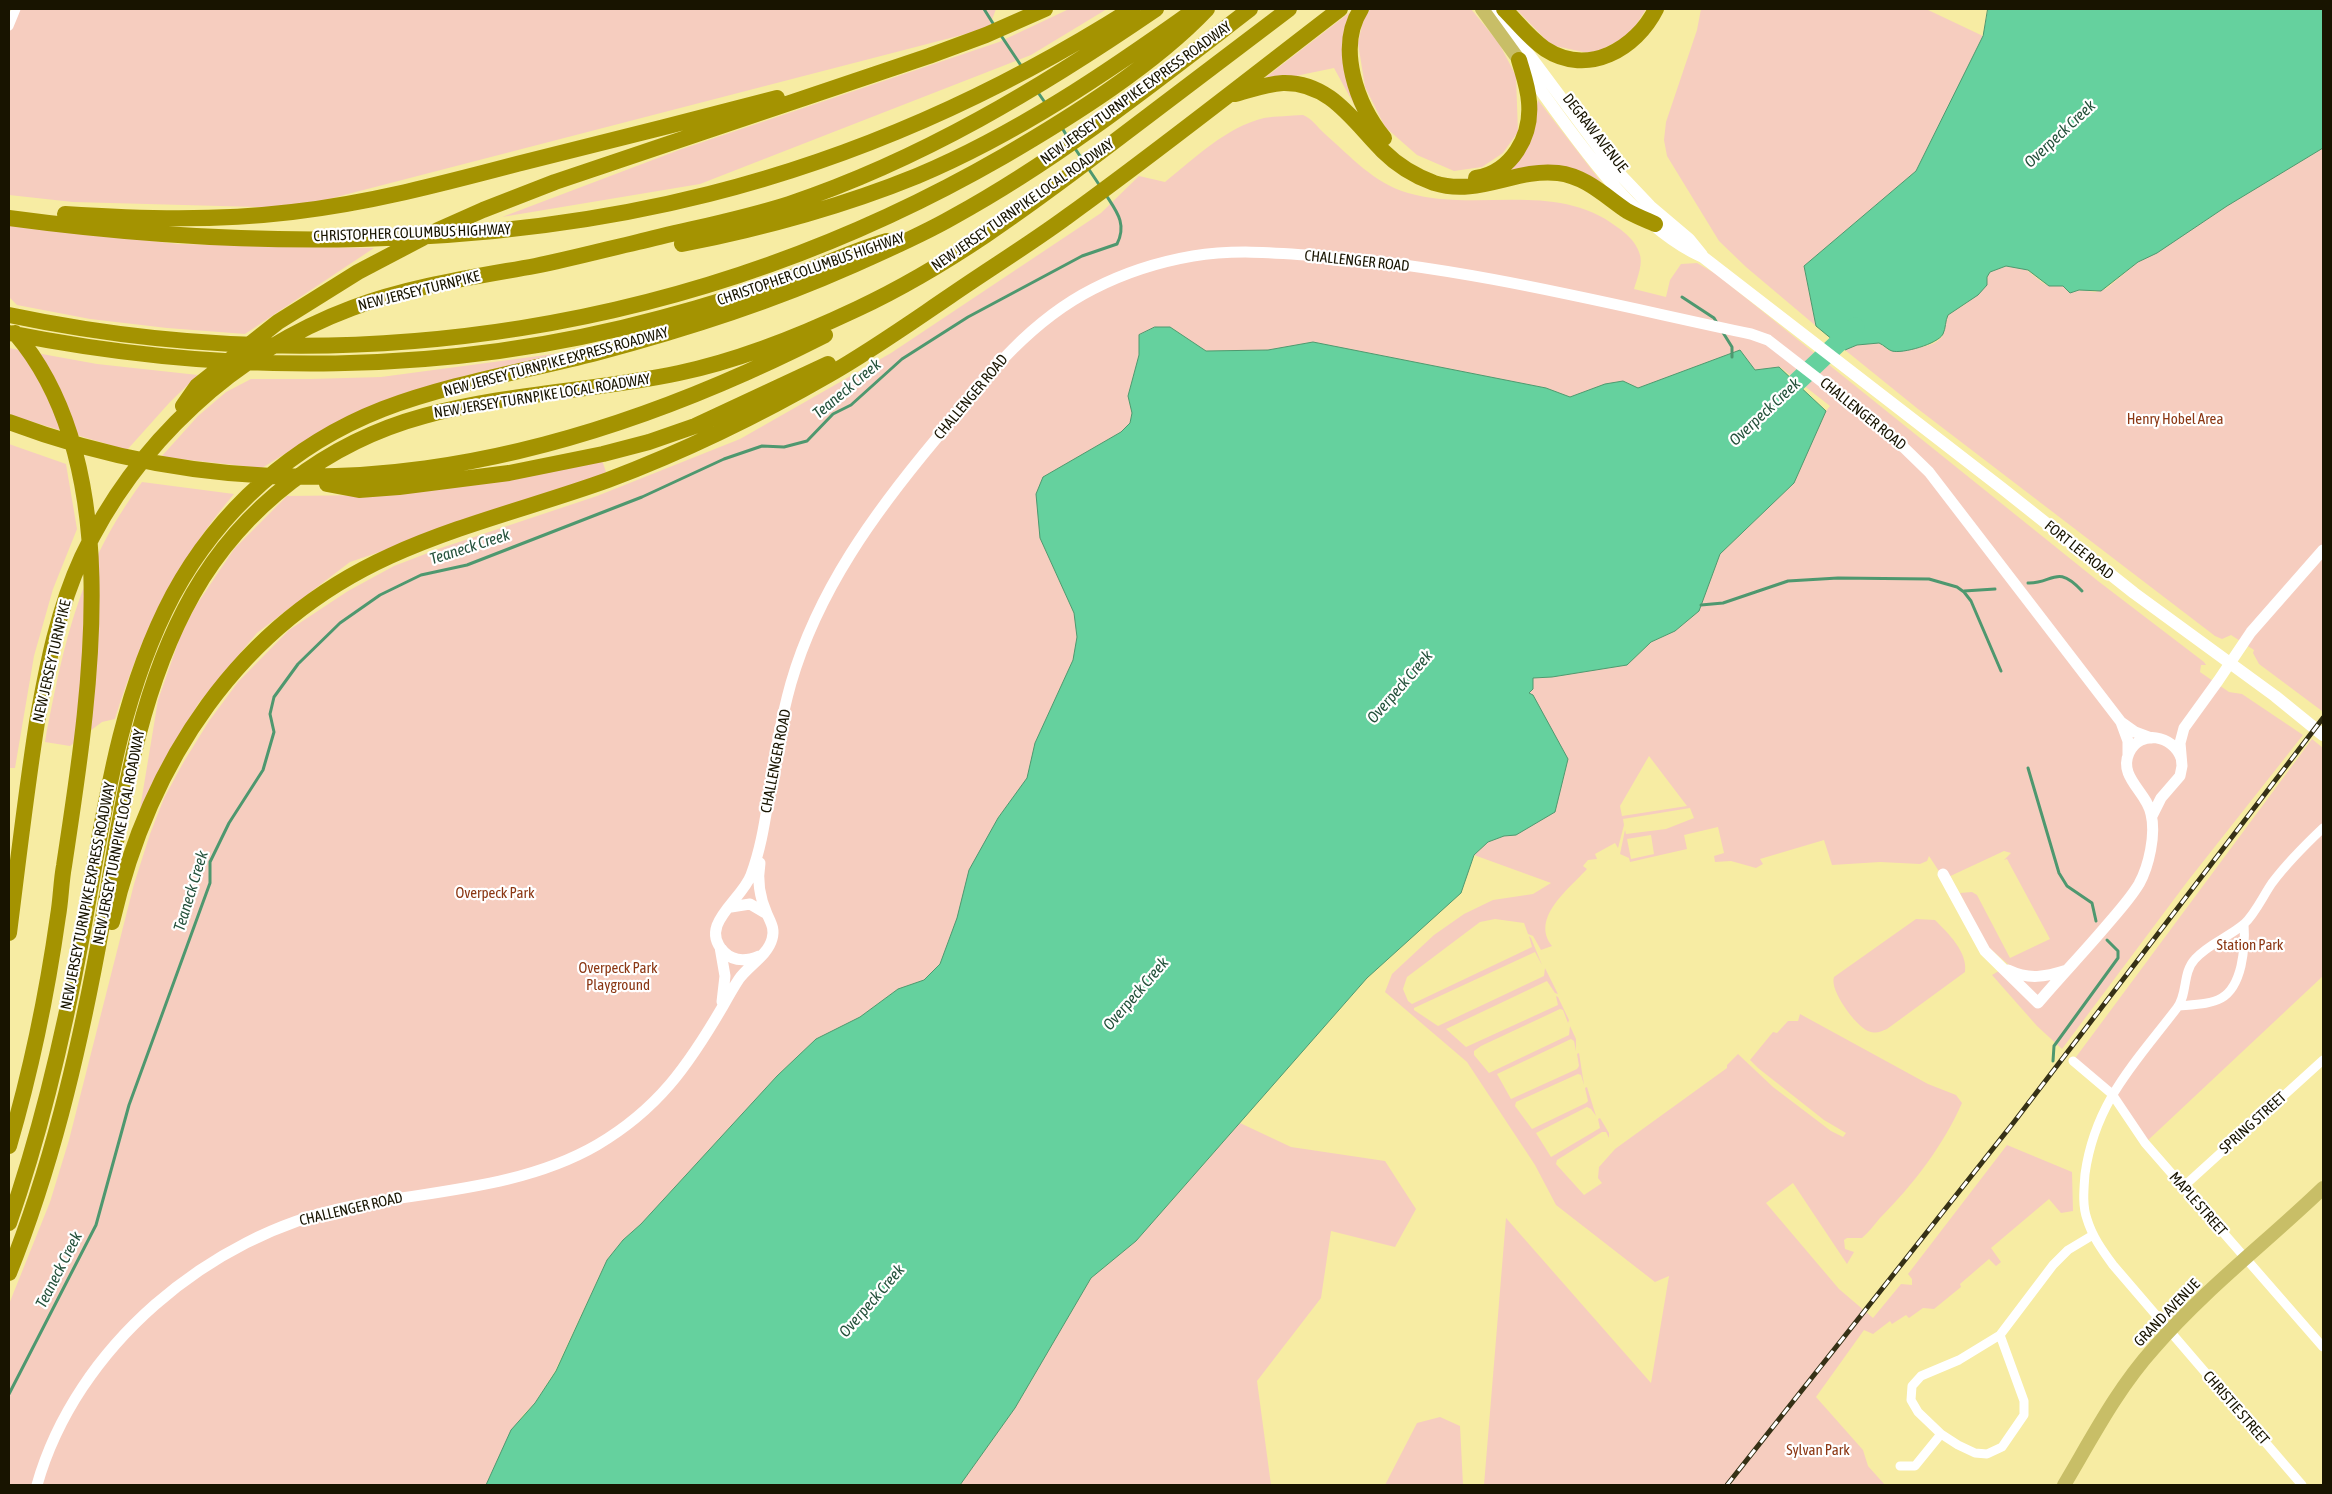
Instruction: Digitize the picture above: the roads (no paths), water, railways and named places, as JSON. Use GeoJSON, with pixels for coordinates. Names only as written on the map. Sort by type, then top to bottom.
{"type":"FeatureCollection","features":[{"type":"Feature","properties":{"kind":"highway"},"geometry":{"type":"LineString","coordinates":[[160,439],[197,386],[265,332],[328,290],[402,247],[467,216],[555,182],[986,35],[1044,9]]}},
{"type":"Feature","properties":{"kind":"highway","name":"CHRISTOPHER COLUMBUS HIGHWAY"},"geometry":{"type":"LineString","coordinates":[[9,218],[138,231],[299,238],[447,235],[570,222],[685,200],[797,168],[907,128],[1013,78],[1132,9]]}},
{"type":"Feature","properties":{"kind":"highway"},"geometry":{"type":"LineString","coordinates":[[586,256],[723,223],[827,190],[914,153],[1046,81],[1156,9]]}},
{"type":"Feature","properties":{"kind":"highway"},"geometry":{"type":"LineString","coordinates":[[586,256],[643,251],[765,226],[834,206],[936,168],[1059,102],[1196,9]]}},
{"type":"Feature","properties":{"kind":"highway","name":"CHRISTOPHER COLUMBUS HIGHWAY"},"geometry":{"type":"LineString","coordinates":[[9,315],[136,337],[218,344],[288,346],[406,343],[475,336],[545,325],[672,296],[745,274],[811,251],[930,197],[1068,116],[1186,31],[1207,9]]}},
{"type":"Feature","properties":{"kind":"highway","name":"NEW JERSEY TURNPIKE EXPRESS ROADWAY"},"geometry":{"type":"LineString","coordinates":[[9,1223],[34,1144],[52,1076],[72,985],[110,778],[134,688],[150,644],[182,580],[208,541],[235,508],[261,483],[296,456],[346,426],[389,407],[595,353],[726,315],[836,273],[932,229],[1001,189],[1061,150],[1250,9]]}},
{"type":"Feature","properties":{"kind":"highway","name":"NEW JERSEY TURNPIKE LOCAL ROADWAY"},"geometry":{"type":"LineString","coordinates":[[9,1273],[28,1224],[54,1142],[90,988],[130,771],[154,683],[180,618],[204,576],[231,540],[259,509],[299,475],[329,456],[382,430],[449,410],[660,377],[728,360],[804,333],[896,290],[973,242],[1073,172],[1289,9]]}},
{"type":"Feature","properties":{"kind":"highway"},"geometry":{"type":"LineString","coordinates":[[90,988],[108,941],[132,851],[169,765],[194,723],[226,681],[252,652],[288,620],[335,585],[391,555],[440,536],[632,470],[730,428],[801,391],[878,346],[1112,184],[1340,9]]}},
{"type":"Feature","properties":{"kind":"highway"},"geometry":{"type":"LineString","coordinates":[[1361,9],[1352,27],[1350,55],[1356,85],[1366,112],[1378,132],[1396,150],[1422,168],[1438,174],[1457,179],[1481,177],[1502,167],[1514,155],[1526,131],[1529,109],[1526,86],[1519,60]]}},
{"type":"Feature","properties":{"kind":"highway"},"geometry":{"type":"LineString","coordinates":[[1504,9],[1546,49],[1565,57],[1585,60],[1607,56],[1625,47],[1643,30],[1656,9]]}},
{"type":"Feature","properties":{"kind":"highway"},"geometry":{"type":"LineString","coordinates":[[9,208],[101,216],[187,218],[257,215],[334,206],[407,192],[789,95],[848,83]]}},
{"type":"Feature","properties":{"kind":"highway"},"geometry":{"type":"LineString","coordinates":[[1225,97],[1272,84],[1289,83],[1306,86],[1334,100],[1396,163],[1427,180],[1450,187],[1465,188],[1532,174],[1562,174],[1593,186],[1628,212],[1654,224]]}},
{"type":"Feature","properties":{"kind":"highway","name":"CHRISTOPHER COLUMBUS HIGHWAY"},"geometry":{"type":"LineString","coordinates":[[9,333],[130,354],[244,363],[362,363],[478,354],[570,339],[662,318],[773,283],[866,247],[932,229]]}},
{"type":"Feature","properties":{"kind":"highway","name":"NEW JERSEY TURNPIKE"},"geometry":{"type":"LineString","coordinates":[[9,933],[35,734],[53,642],[66,598],[83,555],[122,488],[160,439],[214,387],[256,356],[299,331],[352,308],[396,294],[586,256]]}},
{"type":"Feature","properties":{"kind":"highway"},"geometry":{"type":"LineString","coordinates":[[9,422],[79,446],[159,464],[228,473],[289,477],[360,476],[430,469],[504,455],[595,431],[705,391],[840,327],[896,290]]}},
{"type":"Feature","properties":{"kind":"highway"},"geometry":{"type":"LineString","coordinates":[[289,477],[359,490],[399,487],[509,473],[625,449],[672,434],[745,404],[845,355],[946,298]]}},
{"type":"Feature","properties":{"kind":"highway"},"geometry":{"type":"LineString","coordinates":[[9,310],[42,350],[57,375],[72,407],[92,480],[101,552],[100,635],[89,746],[71,877],[59,914]]}},
{"type":"Feature","properties":{"kind":"highway"},"geometry":{"type":"LineString","coordinates":[[9,326],[42,370],[65,421],[83,488],[90,534],[92,573],[91,620],[84,708],[59,914],[37,1035],[9,1146]]}},
{"type":"Feature","properties":{"kind":"main road","name":"DEGRAW AVENUE"},"geometry":{"type":"LineString","coordinates":[[1482,9],[1604,173],[1654,224],[1683,247],[1703,257],[1837,363]]}},
{"type":"Feature","properties":{"kind":"main road","name":"DEGRAW AVENUE"},"geometry":{"type":"LineString","coordinates":[[1496,9],[1612,166],[1650,206],[1689,239],[1703,257]]}},
{"type":"Feature","properties":{"kind":"main road","name":"FORT LEE ROAD"},"geometry":{"type":"LineString","coordinates":[[1837,363],[1995,483],[2134,594],[2323,735]]}},
{"type":"Feature","properties":{"kind":"main road","name":"GRAND AVENUE"},"geometry":{"type":"LineString","coordinates":[[2064,1485],[2112,1404],[2152,1349],[2323,1188]]}},
{"type":"Feature","properties":{"kind":"street"},"geometry":{"type":"LineString","coordinates":[[9,26],[16,9]]}},
{"type":"Feature","properties":{"kind":"street","name":"CHALLENGER ROAD"},"geometry":{"type":"LineString","coordinates":[[37,1485],[64,1420],[105,1357],[134,1324],[199,1270],[251,1239],[314,1216],[346,1208],[511,1178],[570,1158],[624,1127],[665,1091],[698,1049],[740,977],[768,948],[772,939],[772,924],[767,914],[758,883],[760,849],[791,683],[824,600],[862,532],[994,366],[1043,321],[1092,290],[1138,270],[1193,256],[1251,252],[1354,258],[1455,272],[1751,334],[1762,338],[1779,348],[1831,388],[1899,442],[1923,465],[2121,722],[2135,732],[2153,738]]}},
{"type":"Feature","properties":{"kind":"street"},"geometry":{"type":"LineString","coordinates":[[1943,874],[1985,951],[2038,1003],[2121,909],[2139,884],[2147,863],[2152,816],[2161,798],[2180,776],[2180,743],[2184,728],[2259,621],[2323,550]]}},
{"type":"Feature","properties":{"kind":"street","name":"CHALLENGER ROAD"},"geometry":{"type":"LineString","coordinates":[[2121,722],[2128,741],[2128,755]]}},
{"type":"Feature","properties":{"kind":"street"},"geometry":{"type":"LineString","coordinates":[[2152,816],[2148,802],[2128,774],[2126,765],[2128,755],[2136,744],[2184,728]]}},
{"type":"Feature","properties":{"kind":"street"},"geometry":{"type":"LineString","coordinates":[[2153,738],[2173,745],[2181,758]]}},
{"type":"Feature","properties":{"kind":"street"},"geometry":{"type":"LineString","coordinates":[[2138,788],[2152,793],[2171,788]]}},
{"type":"Feature","properties":{"kind":"street"},"geometry":{"type":"LineString","coordinates":[[2244,924],[2245,940],[2242,962],[2234,988],[2223,998],[2179,1006],[2187,970],[2195,959],[2244,924],[2272,882],[2305,844],[2323,828]]}},
{"type":"Feature","properties":{"kind":"street","name":"CHALLENGER ROAD"},"geometry":{"type":"LineString","coordinates":[[720,1012],[725,976],[716,935],[717,923],[722,913],[730,906],[750,879],[760,849]]}},
{"type":"Feature","properties":{"kind":"street"},"geometry":{"type":"LineString","coordinates":[[730,906],[750,904],[767,914]]}},
{"type":"Feature","properties":{"kind":"street"},"geometry":{"type":"LineString","coordinates":[[720,947],[728,955],[739,960],[750,960],[759,956]]}},
{"type":"Feature","properties":{"kind":"street"},"geometry":{"type":"LineString","coordinates":[[1998,965],[2021,976],[2043,977],[2066,970]]}},
{"type":"Feature","properties":{"kind":"street","name":"CHRISTIE STREET"},"geometry":{"type":"LineString","coordinates":[[2179,1006],[2132,1064],[2112,1094],[2096,1130],[2087,1164],[2084,1197],[2086,1217],[2093,1235],[2113,1265],[2302,1485]]}},
{"type":"Feature","properties":{"kind":"street","name":"SPRING STREET"},"geometry":{"type":"LineString","coordinates":[[2183,1187],[2323,1060]]}},
{"type":"Feature","properties":{"kind":"street","name":"MAPLE STREET"},"geometry":{"type":"LineString","coordinates":[[2074,1061],[2112,1094],[2144,1143],[2323,1347]]}},
{"type":"Feature","properties":{"kind":"street"},"geometry":{"type":"LineString","coordinates":[[2000,1335],[2024,1401],[2024,1416],[2002,1447],[1987,1454],[1976,1453],[1958,1445],[1941,1434],[1912,1406],[1911,1392],[1915,1382],[1921,1376],[1967,1356],[2000,1335],[2053,1265],[2068,1250],[2093,1235]]}},
{"type":"Feature","properties":{"kind":"street"},"geometry":{"type":"LineString","coordinates":[[1900,1466],[1915,1466],[1941,1434]]}},
{"type":"Feature","properties":{"kind":"water"},"geometry":{"type":"Polygon","coordinates":[[[1988,9],[2323,9],[2323,148],[2227,206],[2157,253],[2138,262],[2101,291],[2079,290],[2070,293],[2063,286],[2049,286],[2028,270],[2006,266],[1990,272],[1987,277],[1987,285],[1978,295],[1948,315],[1943,334],[1940,338],[1927,345],[1897,352],[1889,350],[1879,343],[1857,345],[1845,350],[1816,326],[1804,266],[1916,171],[1983,36],[1988,9]]]}},
{"type":"Feature","properties":{"kind":"water"},"geometry":{"type":"Polygon","coordinates":[[[1155,327],[1170,327],[1206,351],[1268,350],[1313,342],[1546,388],[1570,397],[1605,384],[1623,381],[1638,388],[1740,350],[1755,370],[1779,367],[1826,411],[1794,483],[1720,554],[1699,611],[1675,631],[1651,642],[1627,665],[1552,677],[1533,678],[1533,689],[1529,693],[1533,695],[1568,759],[1555,812],[1516,835],[1504,836],[1488,842],[1474,855],[1461,893],[1367,978],[1136,1241],[1091,1278],[1015,1408],[960,1485],[486,1485],[511,1430],[535,1403],[556,1371],[607,1260],[623,1240],[641,1224],[777,1076],[816,1039],[860,1017],[898,989],[924,980],[940,964],[957,918],[969,870],[998,818],[1027,778],[1035,743],[1073,660],[1077,637],[1074,613],[1040,538],[1036,494],[1043,477],[1121,432],[1130,423],[1132,413],[1128,396],[1139,355],[1139,335],[1155,327]]]}},
{"type":"Feature","properties":{"kind":"waterway","name":"Teaneck Creek"},"geometry":{"type":"LineString","coordinates":[[984,9],[994,25]]}},
{"type":"Feature","properties":{"kind":"waterway","name":"Teaneck Creek"},"geometry":{"type":"LineString","coordinates":[[1000,34],[1022,67]]}},
{"type":"Feature","properties":{"kind":"waterway","name":"Teaneck Creek"},"geometry":{"type":"LineString","coordinates":[[1037,91],[1046,104]]}},
{"type":"Feature","properties":{"kind":"waterway","name":"Teaneck Creek"},"geometry":{"type":"LineString","coordinates":[[1061,126],[1068,138]]}},
{"type":"Feature","properties":{"kind":"waterway","name":"Teaneck Creek"},"geometry":{"type":"LineString","coordinates":[[1074,147],[1082,159]]}},
{"type":"Feature","properties":{"kind":"waterway","name":"Teaneck Creek"},"geometry":{"type":"LineString","coordinates":[[1088,168],[1100,186]]}},
{"type":"Feature","properties":{"kind":"waterway","name":"Teaneck Creek"},"geometry":{"type":"LineString","coordinates":[[9,1394],[96,1225],[129,1105],[210,883],[210,862],[229,823],[263,770],[274,732],[270,714],[274,697],[298,664],[340,623],[380,595],[421,575],[467,565],[642,497],[724,459],[762,446],[784,447],[807,441],[833,414],[851,405],[902,359],[968,317],[1082,256],[1117,244],[1120,237],[1121,224],[1117,213],[1106,195]]}},
{"type":"Feature","properties":{"kind":"waterway"},"geometry":{"type":"LineString","coordinates":[[1682,297],[1714,318],[1717,323]]}},
{"type":"Feature","properties":{"kind":"waterway","name":"Overpeck Creek"},"geometry":{"type":"LineString","coordinates":[[1779,399],[1855,327]]}},
{"type":"Feature","properties":{"kind":"waterway"},"geometry":{"type":"LineString","coordinates":[[1722,331],[1732,347],[1732,357]]}},
{"type":"Feature","properties":{"kind":"waterway"},"geometry":{"type":"LineString","coordinates":[[2028,583],[2060,576],[2066,578],[2082,591]]}},
{"type":"Feature","properties":{"kind":"waterway"},"geometry":{"type":"LineString","coordinates":[[1701,605],[1723,603],[1788,581],[1838,578],[1929,579],[1957,587],[1964,592],[1971,601],[2001,671]]}},
{"type":"Feature","properties":{"kind":"waterway"},"geometry":{"type":"LineString","coordinates":[[1964,591],[1995,589]]}},
{"type":"Feature","properties":{"kind":"waterway"},"geometry":{"type":"LineString","coordinates":[[2028,768],[2059,873],[2067,886],[2092,903],[2096,921]]}},
{"type":"Feature","properties":{"kind":"waterway"},"geometry":{"type":"LineString","coordinates":[[2053,1061],[2054,1046],[2118,958],[2118,951],[2107,940]]}},
{"type":"Feature","properties":{"kind":"railway"},"geometry":{"type":"LineString","coordinates":[[1727,1485],[2014,1122],[2323,718]]}},
{"type":"Feature","properties":{"kind":"park label","name":"Henry Hobel Area"},"geometry":{"type":"Point","coordinates":[2175,419]}},
{"type":"Feature","properties":{"kind":"park label","name":"Overpeck Park"},"geometry":{"type":"Point","coordinates":[495,893]}},
{"type":"Feature","properties":{"kind":"park label","name":"Station Park"},"geometry":{"type":"Point","coordinates":[2250,945]}},
{"type":"Feature","properties":{"kind":"park label","name":"Overpeck Park Playground"},"geometry":{"type":"Point","coordinates":[618,976]}},
{"type":"Feature","properties":{"kind":"park label","name":"Sylvan Park"},"geometry":{"type":"Point","coordinates":[1818,1450]}}]}
